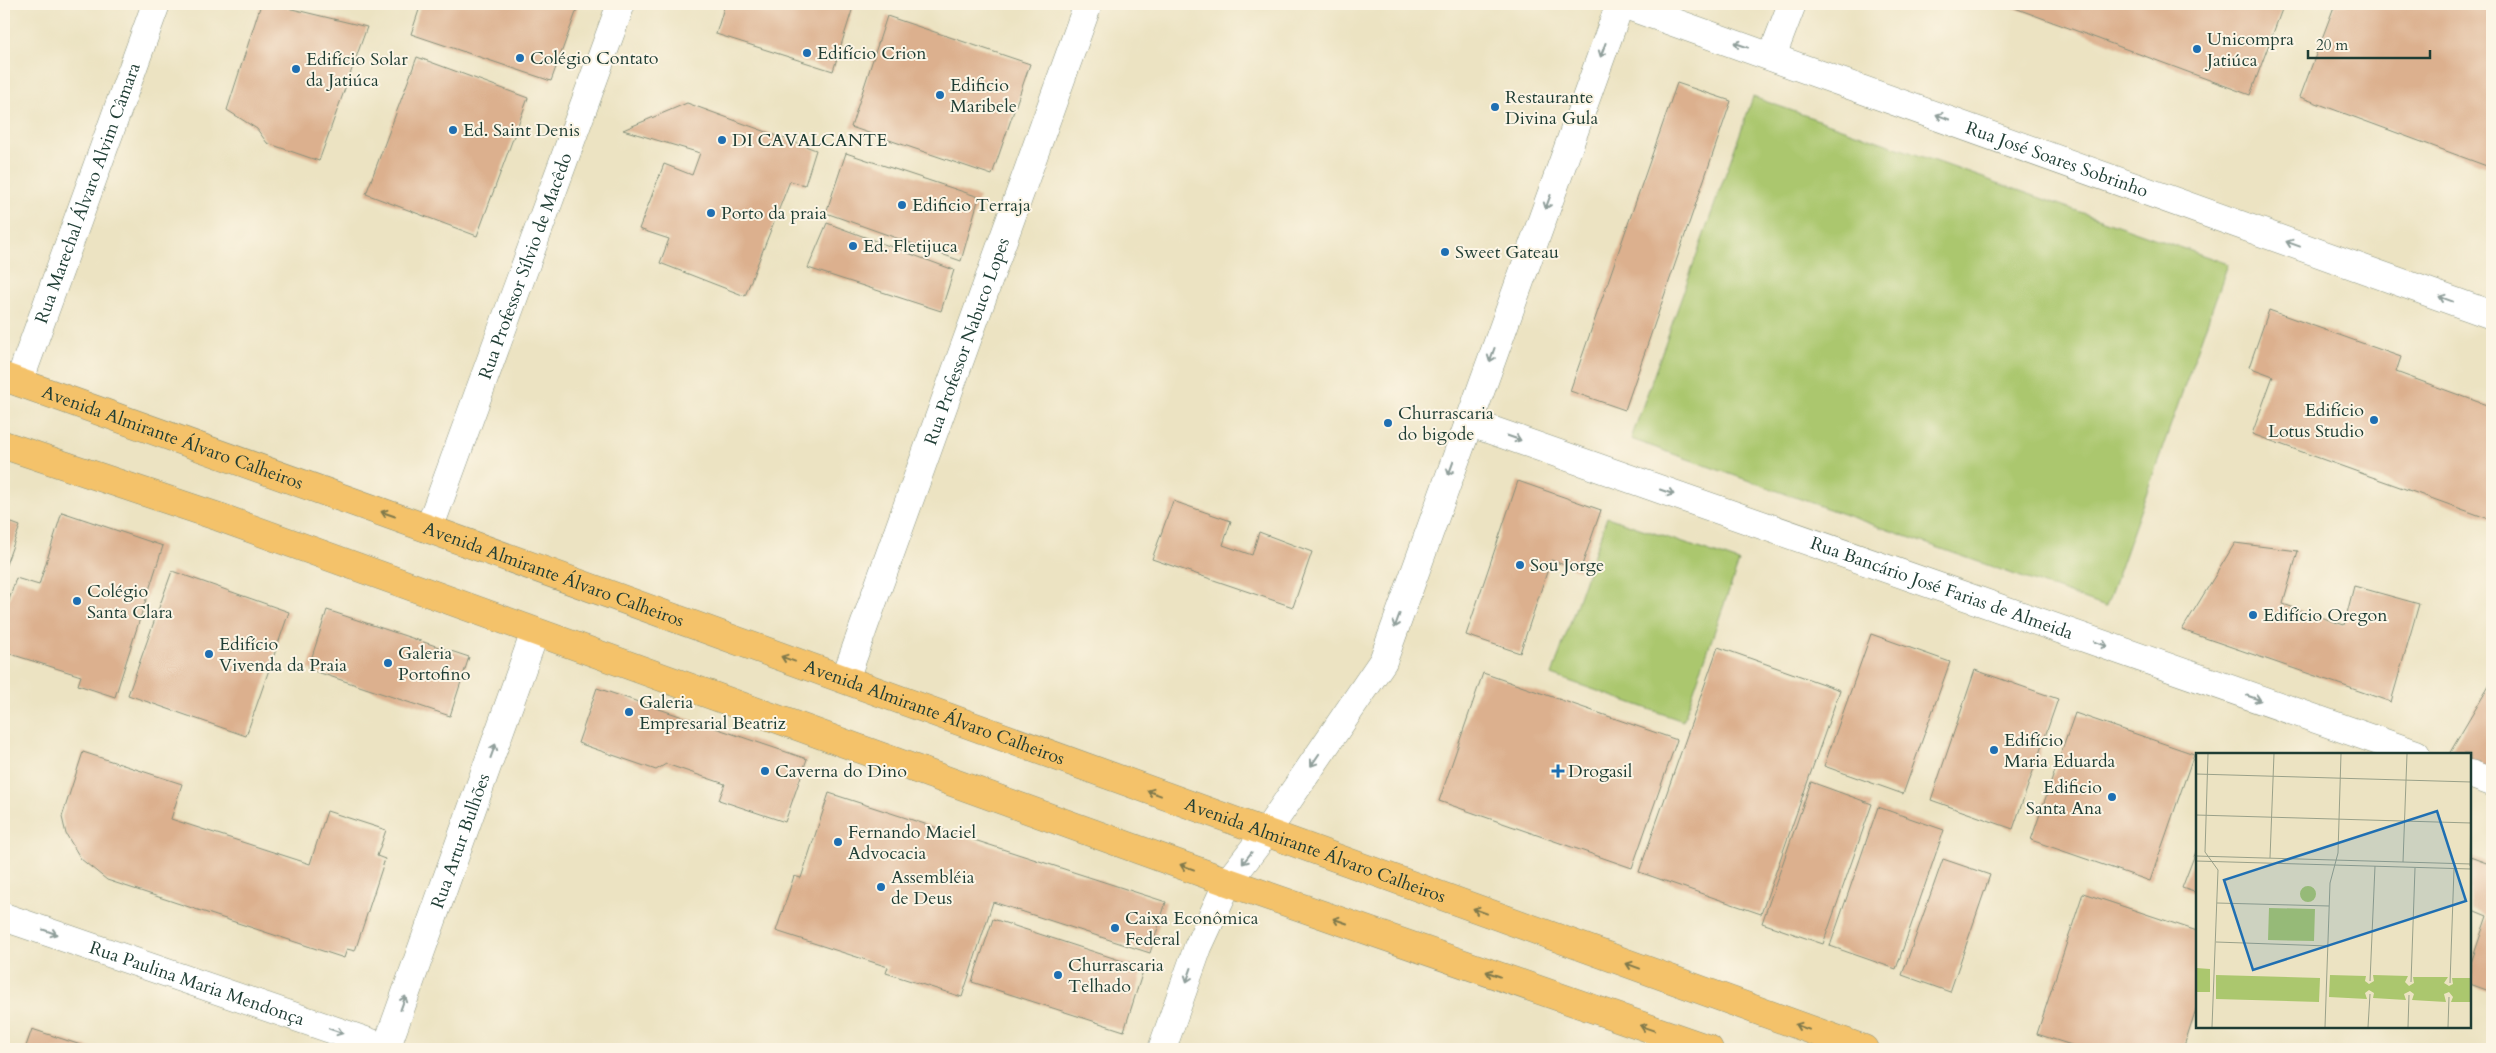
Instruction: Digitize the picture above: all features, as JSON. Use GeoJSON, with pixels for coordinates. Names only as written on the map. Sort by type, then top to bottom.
{"type":"FeatureCollection","features":[{"type":"Feature","properties":{"kind":"main road","name":"Avenida Almirante Álvaro Calheiros"},"geometry":{"type":"LineString","coordinates":[[12,379],[1864,1049]]}},
{"type":"Feature","properties":{"kind":"main road"},"geometry":{"type":"LineString","coordinates":[[4,445],[219,517],[1228,882],[1709,1049]]}},
{"type":"Feature","properties":{"kind":"street","name":"Rua Marechal Álvaro Alvim Câmara"},"geometry":{"type":"LineString","coordinates":[[12,379],[156,4]]}},
{"type":"Feature","properties":{"kind":"street","name":"Rua Professor Sílvio de Macêdo"},"geometry":{"type":"LineString","coordinates":[[429,529],[621,4]]}},
{"type":"Feature","properties":{"kind":"street","name":"Rua Professor Nabuco Lopes"},"geometry":{"type":"LineString","coordinates":[[845,679],[1088,4]]}},
{"type":"Feature","properties":{"kind":"street","name":"Rua José Soares Sobrinho"},"geometry":{"type":"LineString","coordinates":[[1621,4],[1772,56],[2492,315]]}},
{"type":"Feature","properties":{"kind":"street"},"geometry":{"type":"LineString","coordinates":[[1162,1049],[1198,947],[1228,882],[1266,834],[1383,661],[1621,4]]}},
{"type":"Feature","properties":{"kind":"street"},"geometry":{"type":"LineString","coordinates":[[1772,56],[1792,4]]}},
{"type":"Feature","properties":{"kind":"street","name":"Rua Bancário José Farias de Almeida"},"geometry":{"type":"LineString","coordinates":[[1468,422],[2413,753]]}},
{"type":"Feature","properties":{"kind":"street","name":"Rua Artur Bulhões"},"geometry":{"type":"LineString","coordinates":[[387,1049],[535,632]]}},
{"type":"Feature","properties":{"kind":"street"},"geometry":{"type":"LineString","coordinates":[[2471,774],[2492,782]]}},
{"type":"Feature","properties":{"kind":"street","name":"Rua Paulina Maria Mendonça"},"geometry":{"type":"LineString","coordinates":[[4,917],[387,1049]]}},
{"type":"Feature","properties":{"kind":"green space"},"geometry":{"type":"Polygon","coordinates":[[[1753,97],[2228,264],[2106,607],[1631,439],[1753,97]]]}},
{"type":"Feature","properties":{"kind":"green space"},"geometry":{"type":"Polygon","coordinates":[[[1607,517],[1739,562],[1683,721],[1552,675],[1607,517]]]}},
{"type":"Feature","properties":{"kind":"building","name":"Edifício Solar da Jatiúca"},"geometry":{"type":"Polygon","coordinates":[[[261,4],[271,4],[367,27],[319,161],[267,143],[257,129],[227,110],[261,4]]]}},
{"type":"Feature","properties":{"kind":"building","name":"Colégio Contato"},"geometry":{"type":"Polygon","coordinates":[[[421,4],[579,4],[551,81],[411,34],[421,4]]]}},
{"type":"Feature","properties":{"kind":"building","name":"Edifício Crion"},"geometry":{"type":"Polygon","coordinates":[[[725,4],[854,4],[833,71],[716,34],[725,4]]]}},
{"type":"Feature","properties":{"kind":"building","name":"Unicompra Jatiúca"},"geometry":{"type":"Polygon","coordinates":[[[2004,4],[2284,4],[2250,95],[2004,4]]]}},
{"type":"Feature","properties":{"kind":"building"},"geometry":{"type":"Polygon","coordinates":[[[2335,4],[2492,4],[2492,168],[2300,97],[2335,4]]]}},
{"type":"Feature","properties":{"kind":"building","name":"Edificio Maribele"},"geometry":{"type":"Polygon","coordinates":[[[887,16],[1030,64],[992,175],[851,127],[887,16]]]}},
{"type":"Feature","properties":{"kind":"building","name":"Ed. Saint Denis"},"geometry":{"type":"Polygon","coordinates":[[[417,57],[528,98],[477,236],[366,194],[417,57]]]}},
{"type":"Feature","properties":{"kind":"building"},"geometry":{"type":"Polygon","coordinates":[[[1677,83],[1731,101],[1625,410],[1570,391],[1677,83]]]}},
{"type":"Feature","properties":{"kind":"building","name":"Porto da praia"},"geometry":{"type":"Polygon","coordinates":[[[687,103],[816,150],[805,185],[790,181],[745,296],[660,263],[669,239],[639,229],[664,164],[692,175],[700,153],[623,130],[687,103]]]}},
{"type":"Feature","properties":{"kind":"building","name":"Edificio Terraja"},"geometry":{"type":"Polygon","coordinates":[[[846,153],[979,197],[961,261],[826,213],[846,153]]]}},
{"type":"Feature","properties":{"kind":"building","name":"Ed. Fletijuca"},"geometry":{"type":"Polygon","coordinates":[[[827,223],[954,270],[941,311],[808,268],[827,223]]]}},
{"type":"Feature","properties":{"kind":"building","name":"Edifício Lotus Studio"},"geometry":{"type":"Polygon","coordinates":[[[2269,310],[2401,357],[2396,372],[2492,407],[2492,520],[2252,434],[2273,376],[2249,367],[2269,310]]]}},
{"type":"Feature","properties":{"kind":"building","name":"Sou Jorge"},"geometry":{"type":"Polygon","coordinates":[[[1518,481],[1601,510],[1580,571],[1551,560],[1520,653],[1466,635],[1518,481]]]}},
{"type":"Feature","properties":{"kind":"building"},"geometry":{"type":"Polygon","coordinates":[[[1173,501],[1231,521],[1223,545],[1252,555],[1259,532],[1312,552],[1293,607],[1152,559],[1173,501]]]}},
{"type":"Feature","properties":{"kind":"building","name":"Colégio Santa Clara"},"geometry":{"type":"Polygon","coordinates":[[[62,512],[163,546],[115,697],[78,685],[81,676],[4,652],[4,616],[16,578],[39,585],[62,512]]]}},
{"type":"Feature","properties":{"kind":"building"},"geometry":{"type":"Polygon","coordinates":[[[4,520],[20,526],[4,570],[4,520]]]}},
{"type":"Feature","properties":{"kind":"building","name":"Edifício Oregon"},"geometry":{"type":"Polygon","coordinates":[[[2235,543],[2298,551],[2283,604],[2344,625],[2354,586],[2419,604],[2391,702],[2182,630],[2235,543]]]}},
{"type":"Feature","properties":{"kind":"building","name":"Edifício Vivenda da Praia"},"geometry":{"type":"Polygon","coordinates":[[[172,571],[289,612],[246,736],[128,695],[172,571]]]}},
{"type":"Feature","properties":{"kind":"building","name":"Galeria Portofino"},"geometry":{"type":"Polygon","coordinates":[[[327,610],[469,657],[450,716],[308,669],[327,610]]]}},
{"type":"Feature","properties":{"kind":"building"},"geometry":{"type":"Polygon","coordinates":[[[1871,634],[1950,662],[1903,794],[1824,766],[1871,634]]]}},
{"type":"Feature","properties":{"kind":"building"},"geometry":{"type":"Polygon","coordinates":[[[1718,647],[1840,690],[1761,914],[1639,872],[1718,647]]]}},
{"type":"Feature","properties":{"kind":"building","name":"Edifício Maria Eduarda"},"geometry":{"type":"Polygon","coordinates":[[[1975,670],[2058,699],[2013,829],[1931,800],[1975,670]]]}},
{"type":"Feature","properties":{"kind":"building","name":"Drogasil"},"geometry":{"type":"Polygon","coordinates":[[[1483,673],[1677,740],[1632,868],[1439,801],[1483,673]]]}},
{"type":"Feature","properties":{"kind":"building"},"geometry":{"type":"Polygon","coordinates":[[[2492,681],[2492,771],[2471,765],[2471,753],[2450,753],[2492,681]]]}},
{"type":"Feature","properties":{"kind":"building","name":"Galeria Empresarial Beatriz"},"geometry":{"type":"Polygon","coordinates":[[[597,688],[807,759],[785,822],[719,800],[725,784],[666,764],[656,770],[578,743],[597,688]]]}},
{"type":"Feature","properties":{"kind":"building","name":"Edificio Santa Ana"},"geometry":{"type":"Polygon","coordinates":[[[2075,713],[2194,754],[2150,881],[2031,840],[2075,713]]]}},
{"type":"Feature","properties":{"kind":"building"},"geometry":{"type":"Polygon","coordinates":[[[83,752],[182,784],[171,819],[310,864],[327,811],[386,830],[377,856],[385,859],[355,951],[347,949],[344,958],[107,880],[81,859],[66,834],[62,817],[83,752]]]}},
{"type":"Feature","properties":{"kind":"building"},"geometry":{"type":"Polygon","coordinates":[[[1811,782],[1872,804],[1823,944],[1762,923],[1811,782]]]}},
{"type":"Feature","properties":{"kind":"building"},"geometry":{"type":"Polygon","coordinates":[[[829,793],[1166,902],[1150,953],[993,902],[962,997],[886,973],[888,967],[776,931],[794,876],[801,878],[829,793]]]}},
{"type":"Feature","properties":{"kind":"building"},"geometry":{"type":"Polygon","coordinates":[[[1878,807],[1944,830],[1896,969],[1830,946],[1878,807]]]}},
{"type":"Feature","properties":{"kind":"building"},"geometry":{"type":"Polygon","coordinates":[[[2196,852],[2196,893],[2182,888],[2196,852]]]}},
{"type":"Feature","properties":{"kind":"building"},"geometry":{"type":"Polygon","coordinates":[[[2471,857],[2492,865],[2492,992],[2471,984],[2471,963],[2487,916],[2471,909],[2471,857]]]}},
{"type":"Feature","properties":{"kind":"building"},"geometry":{"type":"Polygon","coordinates":[[[1943,859],[1990,875],[1950,992],[1902,975],[1943,859]]]}},
{"type":"Feature","properties":{"kind":"building"},"geometry":{"type":"Polygon","coordinates":[[[2083,893],[2196,931],[2196,1009],[2183,1049],[2084,1049],[2037,1034],[2083,893]]]}},
{"type":"Feature","properties":{"kind":"building","name":"Churrascaria Telhado"},"geometry":{"type":"Polygon","coordinates":[[[993,919],[1144,968],[1124,1031],[972,982],[993,919]]]}},
{"type":"Feature","properties":{"kind":"building"},"geometry":{"type":"Polygon","coordinates":[[[32,1029],[93,1049],[25,1049],[32,1029]]]}},
{"type":"Feature","properties":{"kind":"place","name":"Unicompra Jatiúca"},"geometry":{"type":"Point","coordinates":[2197,49]}},
{"type":"Feature","properties":{"kind":"place","name":"Edifício Crion"},"geometry":{"type":"Point","coordinates":[807,53]}},
{"type":"Feature","properties":{"kind":"place","name":"Colégio Contato"},"geometry":{"type":"Point","coordinates":[520,58]}},
{"type":"Feature","properties":{"kind":"place","name":"Edifício Solar da Jatiúca"},"geometry":{"type":"Point","coordinates":[296,69]}},
{"type":"Feature","properties":{"kind":"place","name":"Edificio Maribele"},"geometry":{"type":"Point","coordinates":[940,95]}},
{"type":"Feature","properties":{"kind":"place","name":"Restaurante Divina Gula"},"geometry":{"type":"Point","coordinates":[1495,107]}},
{"type":"Feature","properties":{"kind":"place","name":"Ed. Saint Denis"},"geometry":{"type":"Point","coordinates":[453,130]}},
{"type":"Feature","properties":{"kind":"place","name":"DI CAVALCANTE"},"geometry":{"type":"Point","coordinates":[722,140]}},
{"type":"Feature","properties":{"kind":"place","name":"Edificio Terraja"},"geometry":{"type":"Point","coordinates":[902,205]}},
{"type":"Feature","properties":{"kind":"place","name":"Porto da praia"},"geometry":{"type":"Point","coordinates":[711,213]}},
{"type":"Feature","properties":{"kind":"place","name":"Ed. Fletijuca"},"geometry":{"type":"Point","coordinates":[853,246]}},
{"type":"Feature","properties":{"kind":"place","name":"Sweet Gateau"},"geometry":{"type":"Point","coordinates":[1445,252]}},
{"type":"Feature","properties":{"kind":"place","name":"Edifício Lotus Studio"},"geometry":{"type":"Point","coordinates":[2374,420]}},
{"type":"Feature","properties":{"kind":"place","name":"Churrascaria do bigode"},"geometry":{"type":"Point","coordinates":[1388,423]}},
{"type":"Feature","properties":{"kind":"place","name":"Sou Jorge"},"geometry":{"type":"Point","coordinates":[1520,565]}},
{"type":"Feature","properties":{"kind":"place","name":"Colégio Santa Clara"},"geometry":{"type":"Point","coordinates":[77,601]}},
{"type":"Feature","properties":{"kind":"place","name":"Edifício Oregon"},"geometry":{"type":"Point","coordinates":[2253,615]}},
{"type":"Feature","properties":{"kind":"place","name":"Edifício Vivenda da Praia"},"geometry":{"type":"Point","coordinates":[209,654]}},
{"type":"Feature","properties":{"kind":"place","name":"Galeria Portofino"},"geometry":{"type":"Point","coordinates":[388,663]}},
{"type":"Feature","properties":{"kind":"place","name":"Galeria Empresarial Beatriz"},"geometry":{"type":"Point","coordinates":[629,712]}},
{"type":"Feature","properties":{"kind":"place","name":"Edifício Maria Eduarda"},"geometry":{"type":"Point","coordinates":[1994,750]}},
{"type":"Feature","properties":{"kind":"place","name":"Caverna do Dino"},"geometry":{"type":"Point","coordinates":[765,771]}},
{"type":"Feature","properties":{"kind":"place","name":"Drogasil"},"geometry":{"type":"Point","coordinates":[1558,771]}},
{"type":"Feature","properties":{"kind":"place","name":"Edificio Santa Ana"},"geometry":{"type":"Point","coordinates":[2112,797]}},
{"type":"Feature","properties":{"kind":"place","name":"Fernando Maciel Advocacia"},"geometry":{"type":"Point","coordinates":[838,842]}},
{"type":"Feature","properties":{"kind":"place","name":"Assembléia de Deus"},"geometry":{"type":"Point","coordinates":[881,887]}},
{"type":"Feature","properties":{"kind":"place","name":"Caixa Econômica Federal"},"geometry":{"type":"Point","coordinates":[1115,928]}},
{"type":"Feature","properties":{"kind":"place","name":"Churrascaria Telhado"},"geometry":{"type":"Point","coordinates":[1058,975]}}]}
